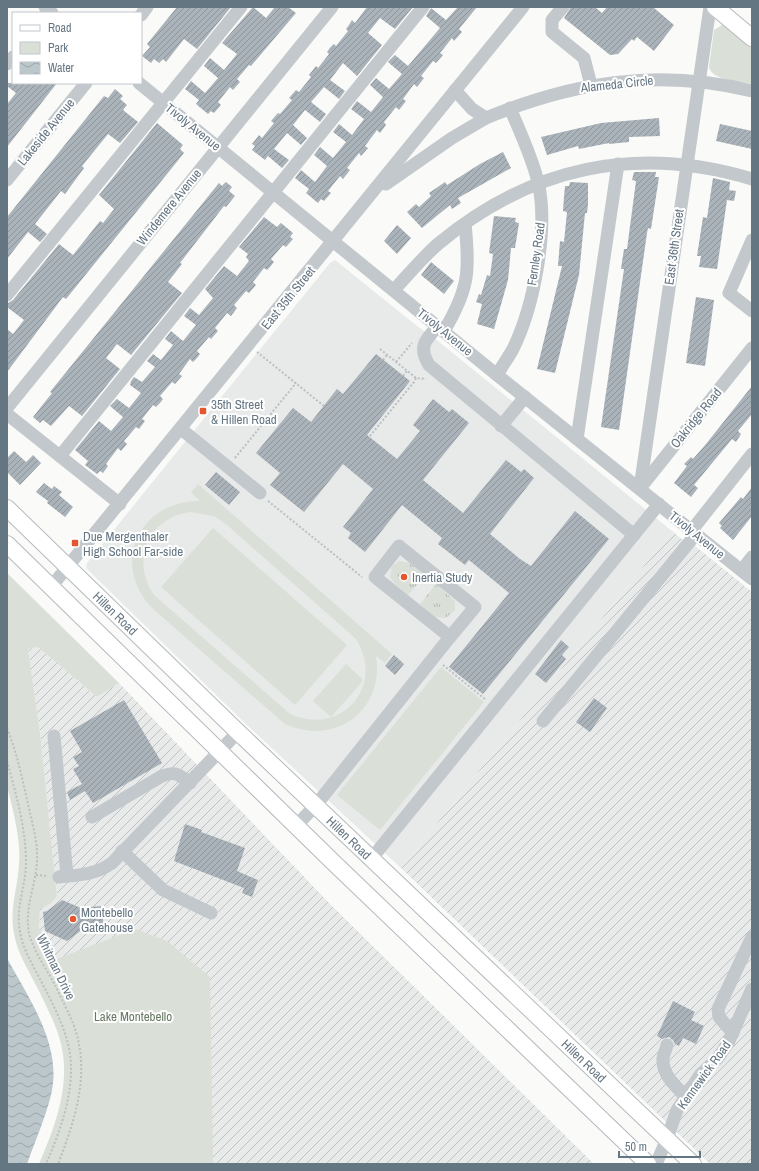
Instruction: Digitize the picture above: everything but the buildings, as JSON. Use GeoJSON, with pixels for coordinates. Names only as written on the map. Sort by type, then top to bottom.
{"type":"FeatureCollection","features":[{"type":"Feature","properties":{"kind":"main road"},"geometry":{"type":"LineString","coordinates":[[714,7],[752,38]]}},
{"type":"Feature","properties":{"kind":"main road","name":"Hillen Road"},"geometry":{"type":"LineString","coordinates":[[7,508],[70,567],[238,732],[693,1164]]}},
{"type":"Feature","properties":{"kind":"main road"},"geometry":{"type":"LineString","coordinates":[[7,544],[219,752],[648,1164]]}},
{"type":"Feature","properties":{"kind":"street"},"geometry":{"type":"LineString","coordinates":[[7,295],[241,7]]}},
{"type":"Feature","properties":{"kind":"street","name":"Windemere Avenue"},"geometry":{"type":"LineString","coordinates":[[9,402],[332,7]]}},
{"type":"Feature","properties":{"kind":"street"},"geometry":{"type":"LineString","coordinates":[[60,456],[423,7]]}},
{"type":"Feature","properties":{"kind":"street","name":"East 35th Street"},"geometry":{"type":"LineString","coordinates":[[52,587],[70,567],[523,7]]}},
{"type":"Feature","properties":{"kind":"street"},"geometry":{"type":"LineString","coordinates":[[563,7],[552,20],[552,32],[584,58],[591,85]]}},
{"type":"Feature","properties":{"kind":"street","name":"East 36th Street"},"geometry":{"type":"LineString","coordinates":[[640,488],[710,7]]}},
{"type":"Feature","properties":{"kind":"street","name":"Alameda Circle"},"geometry":{"type":"LineString","coordinates":[[371,194],[452,138],[486,118],[545,96],[591,85],[648,80],[698,82],[752,91]]}},
{"type":"Feature","properties":{"kind":"street","name":"Lakeside Avenue"},"geometry":{"type":"LineString","coordinates":[[7,180],[85,84]]}},
{"type":"Feature","properties":{"kind":"street","name":"Tivoly Avenue"},"geometry":{"type":"LineString","coordinates":[[140,84],[497,375],[752,579]]}},
{"type":"Feature","properties":{"kind":"street"},"geometry":{"type":"LineString","coordinates":[[455,90],[472,109],[486,118]]}},
{"type":"Feature","properties":{"kind":"street","name":"Fernley Road"},"geometry":{"type":"LineString","coordinates":[[497,375],[513,348],[523,324],[529,301],[542,227],[542,208],[538,183],[510,108]]}},
{"type":"Feature","properties":{"kind":"street"},"geometry":{"type":"LineString","coordinates":[[394,290],[436,246],[465,224],[492,206],[538,183],[587,168],[618,164],[652,163],[722,170],[752,179]]}},
{"type":"Feature","properties":{"kind":"street"},"geometry":{"type":"LineString","coordinates":[[577,439],[618,164]]}},
{"type":"Feature","properties":{"kind":"street"},"geometry":{"type":"LineString","coordinates":[[465,224],[468,248],[466,284],[459,304],[441,328],[426,338],[423,346],[423,353],[429,365],[634,535]]}},
{"type":"Feature","properties":{"kind":"street"},"geometry":{"type":"LineString","coordinates":[[752,240],[729,294],[752,311]]}},
{"type":"Feature","properties":{"kind":"street","name":"Oakridge Road"},"geometry":{"type":"LineString","coordinates":[[640,488],[752,348]]}},
{"type":"Feature","properties":{"kind":"street"},"geometry":{"type":"LineString","coordinates":[[501,426],[525,397]]}},
{"type":"Feature","properties":{"kind":"street"},"geometry":{"type":"LineString","coordinates":[[7,414],[120,504]]}},
{"type":"Feature","properties":{"kind":"street"},"geometry":{"type":"LineString","coordinates":[[181,429],[260,493]]}},
{"type":"Feature","properties":{"kind":"street"},"geometry":{"type":"LineString","coordinates":[[543,721],[694,532],[752,454]]}},
{"type":"Feature","properties":{"kind":"street"},"geometry":{"type":"LineString","coordinates":[[372,858],[659,504]]}},
{"type":"Feature","properties":{"kind":"street"},"geometry":{"type":"LineString","coordinates":[[296,826],[316,805],[475,607],[399,546],[375,577],[450,637]]}},
{"type":"Feature","properties":{"kind":"street"},"geometry":{"type":"LineString","coordinates":[[742,570],[752,557]]}},
{"type":"Feature","properties":{"kind":"street"},"geometry":{"type":"LineString","coordinates":[[54,736],[63,876],[81,876],[101,870],[112,863],[238,732]]}},
{"type":"Feature","properties":{"kind":"street"},"geometry":{"type":"LineString","coordinates":[[92,817],[162,776],[173,772],[180,775],[190,783]]}},
{"type":"Feature","properties":{"kind":"street"},"geometry":{"type":"LineString","coordinates":[[122,851],[163,890],[211,912]]}},
{"type":"Feature","properties":{"kind":"street"},"geometry":{"type":"LineString","coordinates":[[733,1033],[718,1017],[718,1009],[752,937]]}},
{"type":"Feature","properties":{"kind":"street","name":"Kennewick Road"},"geometry":{"type":"LineString","coordinates":[[656,1164],[677,1110],[700,1075],[718,1058],[733,1033],[752,989]]}},
{"type":"Feature","properties":{"kind":"street"},"geometry":{"type":"LineString","coordinates":[[667,1046],[662,1060],[665,1070],[670,1079],[686,1097]]}},
{"type":"Feature","properties":{"kind":"path"},"geometry":{"type":"LineString","coordinates":[[396,362],[415,340]]}},
{"type":"Feature","properties":{"kind":"path"},"geometry":{"type":"LineString","coordinates":[[257,352],[324,406]]}},
{"type":"Feature","properties":{"kind":"path"},"geometry":{"type":"LineString","coordinates":[[383,360],[387,355]]}},
{"type":"Feature","properties":{"kind":"path"},"geometry":{"type":"LineString","coordinates":[[403,376],[407,371]]}},
{"type":"Feature","properties":{"kind":"path"},"geometry":{"type":"LineString","coordinates":[[370,436],[416,378]]}},
{"type":"Feature","properties":{"kind":"path"},"geometry":{"type":"LineString","coordinates":[[228,467],[296,384]]}},
{"type":"Feature","properties":{"kind":"path"},"geometry":{"type":"LineString","coordinates":[[260,493],[362,577]]}},
{"type":"Feature","properties":{"kind":"path"},"geometry":{"type":"LineString","coordinates":[[440,663],[488,701]]}},
{"type":"Feature","properties":{"kind":"path","name":"Whitman Drive"},"geometry":{"type":"LineString","coordinates":[[7,728],[23,780],[33,825],[37,859],[34,886],[28,915],[30,933],[39,958],[74,1026],[82,1062],[79,1098],[72,1124],[58,1164]]}},
{"type":"Feature","properties":{"kind":"path"},"geometry":{"type":"LineString","coordinates":[[7,761],[22,818],[25,849],[26,865],[18,916],[20,932],[28,953],[62,1026],[70,1056],[70,1085],[66,1107],[46,1164]]}},
{"type":"Feature","properties":{"kind":"shaded area"},"geometry":{"type":"Polygon","coordinates":[[[335,260],[438,341],[672,531],[401,868],[247,725],[86,568],[87,563],[330,263],[335,260]]]}},
{"type":"Feature","properties":{"kind":"shaded area"},"geometry":{"type":"Polygon","coordinates":[[[672,531],[690,546],[694,545],[752,592],[752,1164],[710,1164],[401,868],[672,531]]]}},
{"type":"Feature","properties":{"kind":"shaded area"},"geometry":{"type":"Polygon","coordinates":[[[38,647],[97,697],[119,683],[329,903],[594,1164],[215,1164],[135,929],[54,961],[39,927],[40,909],[57,896],[40,732],[28,649],[38,647]]]}},
{"type":"Feature","properties":{"kind":"green space"},"geometry":{"type":"Polygon","coordinates":[[[722,25],[727,25],[752,46],[752,84],[727,80],[711,72],[709,67],[714,30],[722,25]]]}},
{"type":"Feature","properties":{"kind":"green space"},"geometry":{"type":"Polygon","coordinates":[[[198,484],[392,654],[385,663],[376,656],[377,675],[373,693],[364,707],[353,719],[338,727],[322,731],[304,730],[285,724],[153,609],[140,591],[133,573],[132,555],[137,538],[147,523],[161,512],[179,504],[200,501],[191,492],[198,484]],[[190,512],[175,516],[163,523],[154,532],[147,543],[144,555],[144,568],[147,582],[154,595],[290,714],[309,719],[326,719],[341,713],[353,703],[362,689],[366,674],[364,657],[356,639],[227,525],[214,516],[190,512]]]}},
{"type":"Feature","properties":{"kind":"green space"},"geometry":{"type":"Polygon","coordinates":[[[213,528],[347,645],[295,705],[161,587],[213,528]]]}},
{"type":"Feature","properties":{"kind":"green space"},"geometry":{"type":"Polygon","coordinates":[[[399,561],[410,563],[425,575],[408,595],[394,583],[390,577],[392,566],[399,561]]]}},
{"type":"Feature","properties":{"kind":"green space","name":"Lake Montebello"},"geometry":{"type":"Polygon","coordinates":[[[7,573],[119,683],[97,697],[38,647],[28,649],[40,732],[57,896],[51,903],[40,909],[39,927],[54,960],[135,929],[167,941],[210,977],[213,1160],[215,1164],[39,1164],[51,1135],[60,1106],[63,1090],[64,1059],[57,1031],[21,956],[16,941],[13,924],[13,907],[18,873],[19,844],[7,786],[7,573]]]}},
{"type":"Feature","properties":{"kind":"green space"},"geometry":{"type":"Polygon","coordinates":[[[436,584],[455,601],[455,610],[446,618],[435,617],[420,604],[436,584]]]}},
{"type":"Feature","properties":{"kind":"green space"},"geometry":{"type":"Polygon","coordinates":[[[346,664],[362,679],[362,682],[331,717],[313,701],[346,664]]]}},
{"type":"Feature","properties":{"kind":"green space"},"geometry":{"type":"Polygon","coordinates":[[[441,667],[484,702],[380,830],[337,795],[441,667]]]}},
{"type":"Feature","properties":{"kind":"water"},"geometry":{"type":"Polygon","coordinates":[[[7,958],[34,1006],[48,1041],[52,1059],[53,1077],[49,1104],[27,1164],[7,1164],[7,958]]]}},
{"type":"Feature","properties":{"kind":"place","name":"35th Street & Hillen Road"},"geometry":{"type":"Point","coordinates":[203,411]}},
{"type":"Feature","properties":{"kind":"place","name":"Due Mergenthaler High School Far-side"},"geometry":{"type":"Point","coordinates":[75,543]}},
{"type":"Feature","properties":{"kind":"place","name":"Inertia Study"},"geometry":{"type":"Point","coordinates":[404,577]}},
{"type":"Feature","properties":{"kind":"place","name":"Montebello Gatehouse"},"geometry":{"type":"Point","coordinates":[73,919]}}]}
